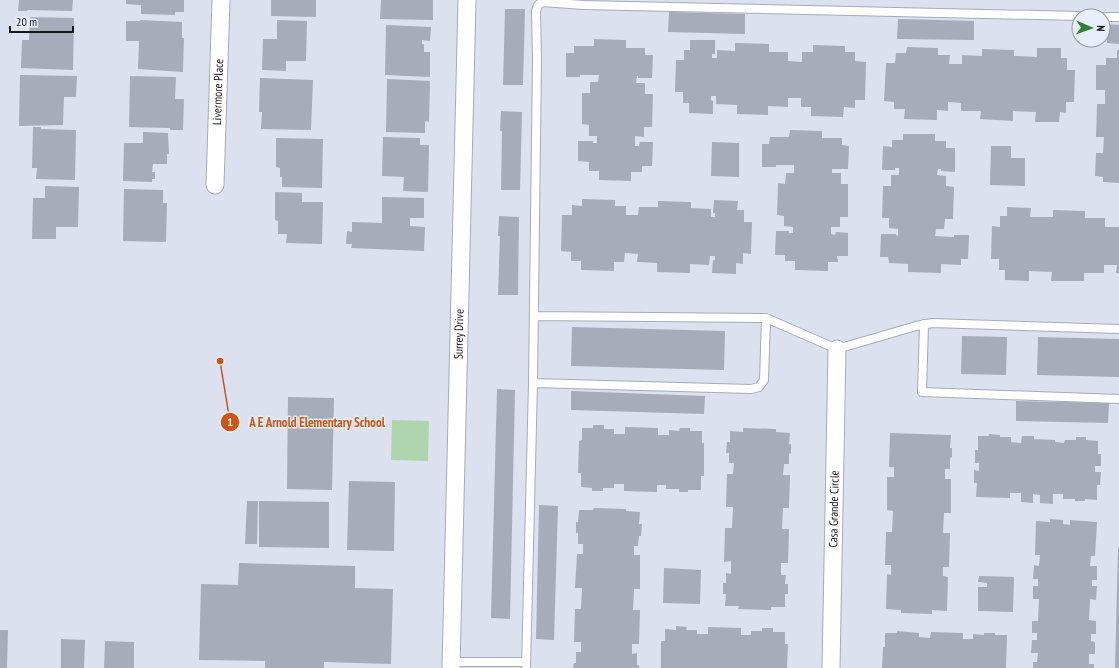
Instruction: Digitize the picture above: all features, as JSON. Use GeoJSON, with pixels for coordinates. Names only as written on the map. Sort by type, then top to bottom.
{"type":"FeatureCollection","features":[{"type":"Feature","properties":{"kind":"street","name":"Livermore Place"},"geometry":{"type":"LineString","coordinates":[[215,185],[221,0]]}},
{"type":"Feature","properties":{"kind":"street","name":"Surrey Drive"},"geometry":{"type":"LineString","coordinates":[[451,665],[467,0]]}},
{"type":"Feature","properties":{"kind":"street","name":"Casa Grande Circle"},"geometry":{"type":"LineString","coordinates":[[831,668],[837,349]]}},
{"type":"Feature","properties":{"kind":"lane"},"geometry":{"type":"LineString","coordinates":[[451,665],[526,665],[533,384],[537,74],[536,11],[538,5],[542,2],[583,5],[1071,16]]}},
{"type":"Feature","properties":{"kind":"lane"},"geometry":{"type":"LineString","coordinates":[[534,316],[766,318],[837,349],[932,323],[1119,328]]}},
{"type":"Feature","properties":{"kind":"lane"},"geometry":{"type":"LineString","coordinates":[[533,384],[751,389],[759,387],[764,380],[766,318]]}},
{"type":"Feature","properties":{"kind":"lane"},"geometry":{"type":"LineString","coordinates":[[924,324],[922,392],[1119,399]]}},
{"type":"Feature","properties":{"kind":"green space"},"geometry":{"type":"Polygon","coordinates":[[[392,420],[429,421],[428,461],[391,460],[392,420]]]}},
{"type":"Feature","properties":{"kind":"building"},"geometry":{"type":"Polygon","coordinates":[[[19,0],[73,0],[72,11],[18,11],[19,0]]]}},
{"type":"Feature","properties":{"kind":"building"},"geometry":{"type":"Polygon","coordinates":[[[126,0],[184,0],[184,12],[175,12],[175,15],[141,14],[141,5],[126,4],[126,0]]]}},
{"type":"Feature","properties":{"kind":"building"},"geometry":{"type":"Polygon","coordinates":[[[271,0],[316,0],[316,17],[271,16],[271,0]]]}},
{"type":"Feature","properties":{"kind":"building"},"geometry":{"type":"Polygon","coordinates":[[[381,0],[433,0],[433,20],[380,19],[381,0]]]}},
{"type":"Feature","properties":{"kind":"building"},"geometry":{"type":"Polygon","coordinates":[[[505,9],[525,9],[523,85],[503,85],[505,9]]]}},
{"type":"Feature","properties":{"kind":"building"},"geometry":{"type":"Polygon","coordinates":[[[669,12],[745,14],[745,34],[668,32],[669,12]]]}},
{"type":"Feature","properties":{"kind":"building"},"geometry":{"type":"Polygon","coordinates":[[[30,17],[74,18],[73,70],[21,68],[22,40],[29,40],[30,17]]]}},
{"type":"Feature","properties":{"kind":"building"},"geometry":{"type":"Polygon","coordinates":[[[898,19],[974,21],[974,40],[897,39],[898,19]]]}},
{"type":"Feature","properties":{"kind":"building"},"geometry":{"type":"Polygon","coordinates":[[[140,20],[182,22],[182,38],[184,38],[183,72],[138,69],[139,41],[126,41],[126,21],[140,20]]]}},
{"type":"Feature","properties":{"kind":"building"},"geometry":{"type":"Polygon","coordinates":[[[277,20],[307,21],[306,61],[286,61],[286,71],[262,70],[263,39],[277,39],[277,20]]]}},
{"type":"Feature","properties":{"kind":"building"},"geometry":{"type":"Polygon","coordinates":[[[1111,24],[1119,25],[1119,44],[1111,43],[1111,24]]]}},
{"type":"Feature","properties":{"kind":"building"},"geometry":{"type":"Polygon","coordinates":[[[386,25],[431,27],[430,41],[422,40],[422,44],[424,44],[424,52],[430,52],[430,77],[385,75],[386,25]]]}},
{"type":"Feature","properties":{"kind":"building"},"geometry":{"type":"Polygon","coordinates":[[[594,39],[626,40],[626,48],[645,48],[645,55],[653,55],[652,78],[638,78],[637,76],[636,83],[645,83],[645,94],[653,94],[652,127],[644,127],[644,137],[635,136],[635,146],[639,146],[640,142],[653,142],[652,166],[642,166],[642,172],[631,172],[631,181],[599,180],[599,171],[589,171],[589,162],[578,161],[578,141],[593,141],[593,143],[597,143],[597,136],[589,136],[589,125],[582,124],[582,93],[590,93],[590,82],[598,82],[599,75],[566,77],[566,53],[574,53],[574,46],[594,46],[594,39]]]}},
{"type":"Feature","properties":{"kind":"building"},"geometry":{"type":"Polygon","coordinates":[[[690,40],[715,40],[715,54],[712,54],[712,58],[717,58],[717,50],[735,51],[735,43],[769,44],[769,52],[788,52],[788,61],[802,62],[802,52],[813,52],[813,45],[845,46],[845,52],[855,52],[855,61],[866,62],[865,100],[855,100],[855,108],[844,107],[843,117],[811,116],[811,107],[801,107],[801,98],[788,98],[788,107],[768,106],[768,115],[737,114],[737,105],[716,104],[716,96],[711,96],[711,100],[713,101],[713,114],[689,113],[689,103],[683,103],[683,92],[675,92],[676,60],[684,60],[684,50],[690,50],[690,40]]]}},
{"type":"Feature","properties":{"kind":"building"},"geometry":{"type":"Polygon","coordinates":[[[907,47],[938,48],[938,55],[950,55],[949,64],[962,64],[962,55],[982,56],[982,49],[1014,50],[1014,56],[1037,57],[1037,48],[1061,48],[1061,58],[1067,58],[1067,70],[1075,70],[1074,102],[1066,102],[1066,113],[1060,112],[1059,122],[1035,122],[1036,112],[1013,111],[1013,121],[980,119],[981,111],[961,111],[961,103],[948,102],[948,111],[937,110],[937,120],[904,119],[905,109],[894,109],[894,102],[884,101],[886,63],[895,63],[896,53],[906,53],[907,47]]]}},
{"type":"Feature","properties":{"kind":"building"},"geometry":{"type":"Polygon","coordinates":[[[1117,50],[1119,50],[1119,183],[1103,182],[1103,177],[1095,176],[1096,153],[1103,153],[1104,137],[1096,137],[1097,104],[1105,104],[1105,90],[1096,90],[1096,65],[1106,65],[1106,58],[1117,58],[1117,50]]]}},
{"type":"Feature","properties":{"kind":"building"},"geometry":{"type":"Polygon","coordinates":[[[20,75],[77,76],[76,97],[64,97],[63,125],[19,126],[20,75]]]}},
{"type":"Feature","properties":{"kind":"building"},"geometry":{"type":"Polygon","coordinates":[[[130,76],[176,77],[175,99],[184,99],[183,130],[170,130],[170,128],[129,127],[130,76]]]}},
{"type":"Feature","properties":{"kind":"building"},"geometry":{"type":"Polygon","coordinates":[[[260,78],[313,80],[311,130],[261,129],[262,112],[259,112],[260,78]]]}},
{"type":"Feature","properties":{"kind":"building"},"geometry":{"type":"Polygon","coordinates":[[[387,79],[430,81],[429,122],[425,121],[425,133],[386,132],[387,79]]]}},
{"type":"Feature","properties":{"kind":"building"},"geometry":{"type":"Polygon","coordinates":[[[501,111],[522,112],[520,190],[501,190],[501,111]]]}},
{"type":"Feature","properties":{"kind":"building"},"geometry":{"type":"Polygon","coordinates":[[[33,127],[41,127],[41,129],[76,130],[75,180],[36,179],[37,168],[32,168],[33,127]]]}},
{"type":"Feature","properties":{"kind":"building"},"geometry":{"type":"Polygon","coordinates":[[[790,130],[822,131],[822,138],[842,138],[842,145],[849,146],[848,169],[832,169],[832,173],[841,173],[841,184],[848,184],[848,217],[840,217],[840,227],[831,227],[831,234],[835,235],[836,232],[848,233],[848,256],[837,256],[838,262],[828,262],[828,271],[795,270],[795,261],[785,261],[785,255],[775,255],[776,231],[789,231],[789,233],[793,233],[793,227],[784,226],[784,216],[777,215],[778,183],[785,184],[786,173],[794,173],[794,165],[762,167],[762,144],[769,144],[770,137],[789,137],[790,130]]]}},
{"type":"Feature","properties":{"kind":"building"},"geometry":{"type":"Polygon","coordinates":[[[143,132],[168,133],[169,154],[167,154],[167,164],[153,164],[152,172],[155,172],[155,179],[152,179],[152,182],[123,181],[124,143],[143,143],[143,132]]]}},
{"type":"Feature","properties":{"kind":"building"},"geometry":{"type":"Polygon","coordinates":[[[903,134],[935,134],[935,141],[946,141],[946,148],[955,148],[955,172],[941,171],[941,169],[938,169],[937,175],[946,176],[946,186],[954,187],[953,219],[945,219],[944,229],[936,229],[935,236],[954,237],[954,235],[969,235],[968,259],[961,259],[961,265],[941,264],[941,273],[908,272],[908,264],[889,263],[888,257],[880,257],[881,234],[896,234],[898,236],[898,229],[889,228],[889,218],[882,218],[883,186],[891,186],[891,175],[899,175],[899,168],[895,168],[895,170],[882,170],[883,146],[892,147],[892,140],[903,140],[903,134]]]}},
{"type":"Feature","properties":{"kind":"building"},"geometry":{"type":"Polygon","coordinates":[[[383,137],[420,138],[420,145],[429,145],[428,192],[403,191],[404,177],[382,176],[383,137]]]}},
{"type":"Feature","properties":{"kind":"building"},"geometry":{"type":"Polygon","coordinates":[[[276,138],[323,139],[322,188],[282,187],[280,168],[276,167],[276,138]]]}},
{"type":"Feature","properties":{"kind":"building"},"geometry":{"type":"Polygon","coordinates":[[[712,142],[739,143],[739,177],[711,176],[712,142]]]}},
{"type":"Feature","properties":{"kind":"building"},"geometry":{"type":"Polygon","coordinates":[[[991,146],[1011,146],[1011,158],[1025,158],[1025,186],[990,185],[991,146]]]}},
{"type":"Feature","properties":{"kind":"building"},"geometry":{"type":"Polygon","coordinates":[[[45,186],[79,187],[78,227],[56,227],[56,239],[32,239],[33,198],[45,198],[45,186]]]}},
{"type":"Feature","properties":{"kind":"building"},"geometry":{"type":"Polygon","coordinates":[[[124,189],[163,190],[163,203],[167,203],[166,242],[123,241],[124,189]]]}},
{"type":"Feature","properties":{"kind":"building"},"geometry":{"type":"Polygon","coordinates":[[[275,192],[302,193],[302,202],[323,202],[322,244],[286,243],[287,234],[278,234],[278,221],[275,220],[275,192]]]}},
{"type":"Feature","properties":{"kind":"building"},"geometry":{"type":"Polygon","coordinates":[[[382,197],[424,198],[424,218],[410,218],[410,226],[425,227],[424,251],[351,248],[352,244],[346,244],[347,231],[352,232],[352,222],[382,223],[382,197]]]}},
{"type":"Feature","properties":{"kind":"building"},"geometry":{"type":"Polygon","coordinates":[[[582,199],[615,200],[615,206],[626,206],[626,215],[638,215],[639,207],[658,207],[658,201],[691,202],[691,208],[711,209],[711,217],[715,217],[715,213],[713,213],[714,200],[738,201],[737,210],[744,210],[744,222],[752,222],[751,254],[743,253],[743,264],[736,263],[736,274],[712,273],[713,260],[715,260],[715,256],[710,256],[709,265],[690,264],[690,273],[657,272],[657,263],[637,262],[638,254],[625,253],[624,262],[614,262],[614,271],[581,270],[581,261],[571,261],[571,252],[561,251],[562,215],[572,215],[572,205],[582,206],[582,199]]]}},
{"type":"Feature","properties":{"kind":"building"},"geometry":{"type":"Polygon","coordinates":[[[1007,207],[1031,208],[1030,217],[1053,217],[1053,210],[1085,211],[1085,218],[1105,218],[1105,227],[1119,227],[1119,273],[1116,273],[1117,265],[1104,265],[1104,273],[1084,273],[1084,281],[1051,281],[1052,272],[1029,271],[1029,281],[1005,280],[1005,270],[999,270],[999,259],[991,259],[992,226],[1000,227],[1000,216],[1007,216],[1007,207]]]}},
{"type":"Feature","properties":{"kind":"building"},"geometry":{"type":"Polygon","coordinates":[[[499,216],[519,217],[518,295],[498,295],[500,236],[498,236],[499,216]]]}},
{"type":"Feature","properties":{"kind":"building"},"geometry":{"type":"Polygon","coordinates":[[[572,327],[725,331],[724,370],[571,366],[572,327]]]}},
{"type":"Feature","properties":{"kind":"building"},"geometry":{"type":"Polygon","coordinates":[[[962,336],[1007,337],[1006,375],[961,374],[962,336]]]}},
{"type":"Feature","properties":{"kind":"building"},"geometry":{"type":"Polygon","coordinates":[[[1038,337],[1119,339],[1119,377],[1037,375],[1038,337]]]}},
{"type":"Feature","properties":{"kind":"building"},"geometry":{"type":"Polygon","coordinates":[[[497,389],[515,390],[510,619],[491,618],[497,389]]]}},
{"type":"Feature","properties":{"kind":"building"},"geometry":{"type":"Polygon","coordinates":[[[571,391],[705,396],[704,414],[571,410],[571,391]]]}},
{"type":"Feature","properties":{"kind":"building"},"geometry":{"type":"Polygon","coordinates":[[[288,397],[334,398],[332,490],[287,489],[288,397]]]}},
{"type":"Feature","properties":{"kind":"building"},"geometry":{"type":"Polygon","coordinates":[[[1016,401],[1109,403],[1108,423],[1016,421],[1016,401]]]}},
{"type":"Feature","properties":{"kind":"building"},"geometry":{"type":"Polygon","coordinates":[[[593,425],[604,425],[604,429],[614,429],[614,434],[625,434],[625,427],[658,428],[658,435],[669,435],[669,430],[679,431],[680,428],[690,428],[690,431],[702,431],[702,443],[704,443],[704,476],[701,476],[701,490],[679,492],[679,489],[666,489],[666,485],[657,485],[657,492],[624,491],[624,484],[614,484],[614,488],[603,488],[603,491],[592,491],[592,488],[581,487],[581,473],[578,473],[579,441],[582,440],[582,428],[593,428],[593,425]]]}},
{"type":"Feature","properties":{"kind":"building"},"geometry":{"type":"Polygon","coordinates":[[[743,428],[776,429],[776,432],[790,433],[789,444],[791,444],[791,454],[789,453],[789,464],[784,464],[783,475],[790,475],[789,508],[783,508],[782,529],[789,529],[788,563],[781,563],[781,575],[786,575],[785,584],[788,584],[788,594],[785,594],[785,607],[771,607],[771,610],[738,609],[739,606],[725,606],[726,594],[723,594],[723,583],[726,583],[726,573],[731,574],[731,561],[724,562],[725,528],[732,528],[733,507],[726,507],[727,474],[733,474],[734,463],[729,463],[729,453],[726,453],[727,442],[730,442],[730,431],[743,432],[743,428]]]}},
{"type":"Feature","properties":{"kind":"building"},"geometry":{"type":"Polygon","coordinates":[[[890,433],[951,435],[950,448],[952,448],[952,457],[950,458],[950,469],[945,469],[945,479],[951,479],[951,513],[944,513],[943,533],[950,533],[949,567],[943,567],[943,576],[948,577],[947,611],[932,610],[932,614],[901,613],[901,610],[886,609],[887,574],[891,575],[891,565],[885,565],[886,532],[892,532],[893,511],[887,510],[887,477],[894,477],[894,467],[889,467],[890,433]]]}},
{"type":"Feature","properties":{"kind":"building"},"geometry":{"type":"Polygon","coordinates":[[[989,434],[1000,435],[1000,437],[1011,437],[1011,442],[1021,443],[1022,436],[1034,436],[1034,439],[1055,440],[1055,442],[1064,443],[1065,440],[1076,440],[1076,437],[1086,437],[1086,440],[1098,441],[1098,454],[1101,454],[1101,466],[1095,466],[1095,472],[1101,472],[1100,485],[1097,485],[1097,500],[1085,499],[1085,501],[1075,501],[1075,499],[1063,499],[1063,494],[1053,494],[1053,504],[1040,503],[1040,495],[1033,494],[1033,503],[1021,502],[1021,493],[1010,493],[1010,498],[976,497],[977,483],[974,483],[974,470],[979,471],[979,463],[975,463],[975,450],[978,450],[978,436],[989,436],[989,434]]]}},
{"type":"Feature","properties":{"kind":"building"},"geometry":{"type":"Polygon","coordinates":[[[349,481],[395,482],[394,551],[347,550],[349,481]]]}},
{"type":"Feature","properties":{"kind":"building"},"geometry":{"type":"Polygon","coordinates":[[[247,501],[258,501],[257,544],[245,544],[247,501]]]}},
{"type":"Feature","properties":{"kind":"building"},"geometry":{"type":"Polygon","coordinates":[[[259,501],[329,502],[329,548],[259,547],[259,501]]]}},
{"type":"Feature","properties":{"kind":"building"},"geometry":{"type":"Polygon","coordinates":[[[539,505],[558,506],[554,640],[536,639],[539,505]]]}},
{"type":"Feature","properties":{"kind":"building"},"geometry":{"type":"Polygon","coordinates":[[[594,508],[626,509],[626,511],[640,512],[639,524],[642,524],[641,536],[639,536],[638,546],[634,546],[634,555],[640,555],[640,589],[634,589],[633,610],[640,610],[639,644],[632,644],[632,654],[637,653],[637,665],[639,665],[639,668],[573,668],[574,663],[576,663],[576,652],[581,652],[581,642],[574,642],[575,609],[581,609],[582,588],[575,588],[577,554],[583,554],[583,544],[578,544],[576,522],[578,522],[579,510],[593,510],[594,508]]]}},
{"type":"Feature","properties":{"kind":"building"},"geometry":{"type":"Polygon","coordinates":[[[1050,519],[1063,520],[1063,524],[1070,525],[1070,520],[1097,522],[1095,556],[1091,556],[1090,566],[1097,566],[1097,580],[1092,580],[1092,586],[1097,586],[1096,600],[1090,599],[1089,620],[1096,621],[1096,634],[1091,634],[1091,641],[1095,642],[1095,654],[1089,654],[1089,664],[1094,664],[1094,668],[1033,668],[1033,662],[1037,662],[1038,653],[1031,653],[1032,640],[1037,640],[1037,633],[1032,633],[1032,621],[1038,621],[1039,599],[1033,599],[1033,586],[1038,586],[1038,579],[1033,579],[1034,565],[1039,566],[1040,555],[1035,555],[1036,521],[1050,522],[1050,519]]]}},
{"type":"Feature","properties":{"kind":"building"},"geometry":{"type":"Polygon","coordinates":[[[1118,548],[1119,668],[1115,668],[1118,548]]]}},
{"type":"Feature","properties":{"kind":"building"},"geometry":{"type":"Polygon","coordinates":[[[239,563],[355,566],[355,588],[393,589],[391,664],[324,662],[324,668],[265,668],[265,661],[199,660],[201,584],[238,585],[239,563]]]}},
{"type":"Feature","properties":{"kind":"building"},"geometry":{"type":"Polygon","coordinates":[[[664,568],[701,570],[700,604],[663,603],[664,568]]]}},
{"type":"Feature","properties":{"kind":"building"},"geometry":{"type":"Polygon","coordinates":[[[979,576],[1014,577],[1013,612],[978,611],[978,587],[987,587],[987,583],[978,582],[979,576]]]}},
{"type":"Feature","properties":{"kind":"building"},"geometry":{"type":"Polygon","coordinates":[[[676,626],[687,627],[686,630],[697,630],[697,634],[708,634],[708,627],[741,628],[741,635],[751,635],[751,631],[762,631],[762,628],[773,628],[773,632],[785,632],[785,644],[788,644],[787,668],[661,668],[661,641],[665,641],[665,629],[676,630],[676,626]]]}},
{"type":"Feature","properties":{"kind":"building"},"geometry":{"type":"Polygon","coordinates":[[[0,630],[8,630],[7,668],[0,668],[0,630]]]}},
{"type":"Feature","properties":{"kind":"building"},"geometry":{"type":"Polygon","coordinates":[[[897,631],[919,633],[919,637],[930,638],[931,632],[963,633],[963,639],[973,639],[973,634],[984,635],[984,633],[1007,635],[1006,668],[882,668],[885,633],[897,633],[897,631]]]}},
{"type":"Feature","properties":{"kind":"building"},"geometry":{"type":"Polygon","coordinates":[[[61,639],[85,640],[84,668],[61,668],[61,639]]]}},
{"type":"Feature","properties":{"kind":"building"},"geometry":{"type":"Polygon","coordinates":[[[105,641],[134,642],[134,668],[104,668],[105,641]]]}},
{"type":"Feature","properties":{"kind":"place","name":"A E Arnold Elementary School"},"geometry":{"type":"Point","coordinates":[220,361]}}]}
